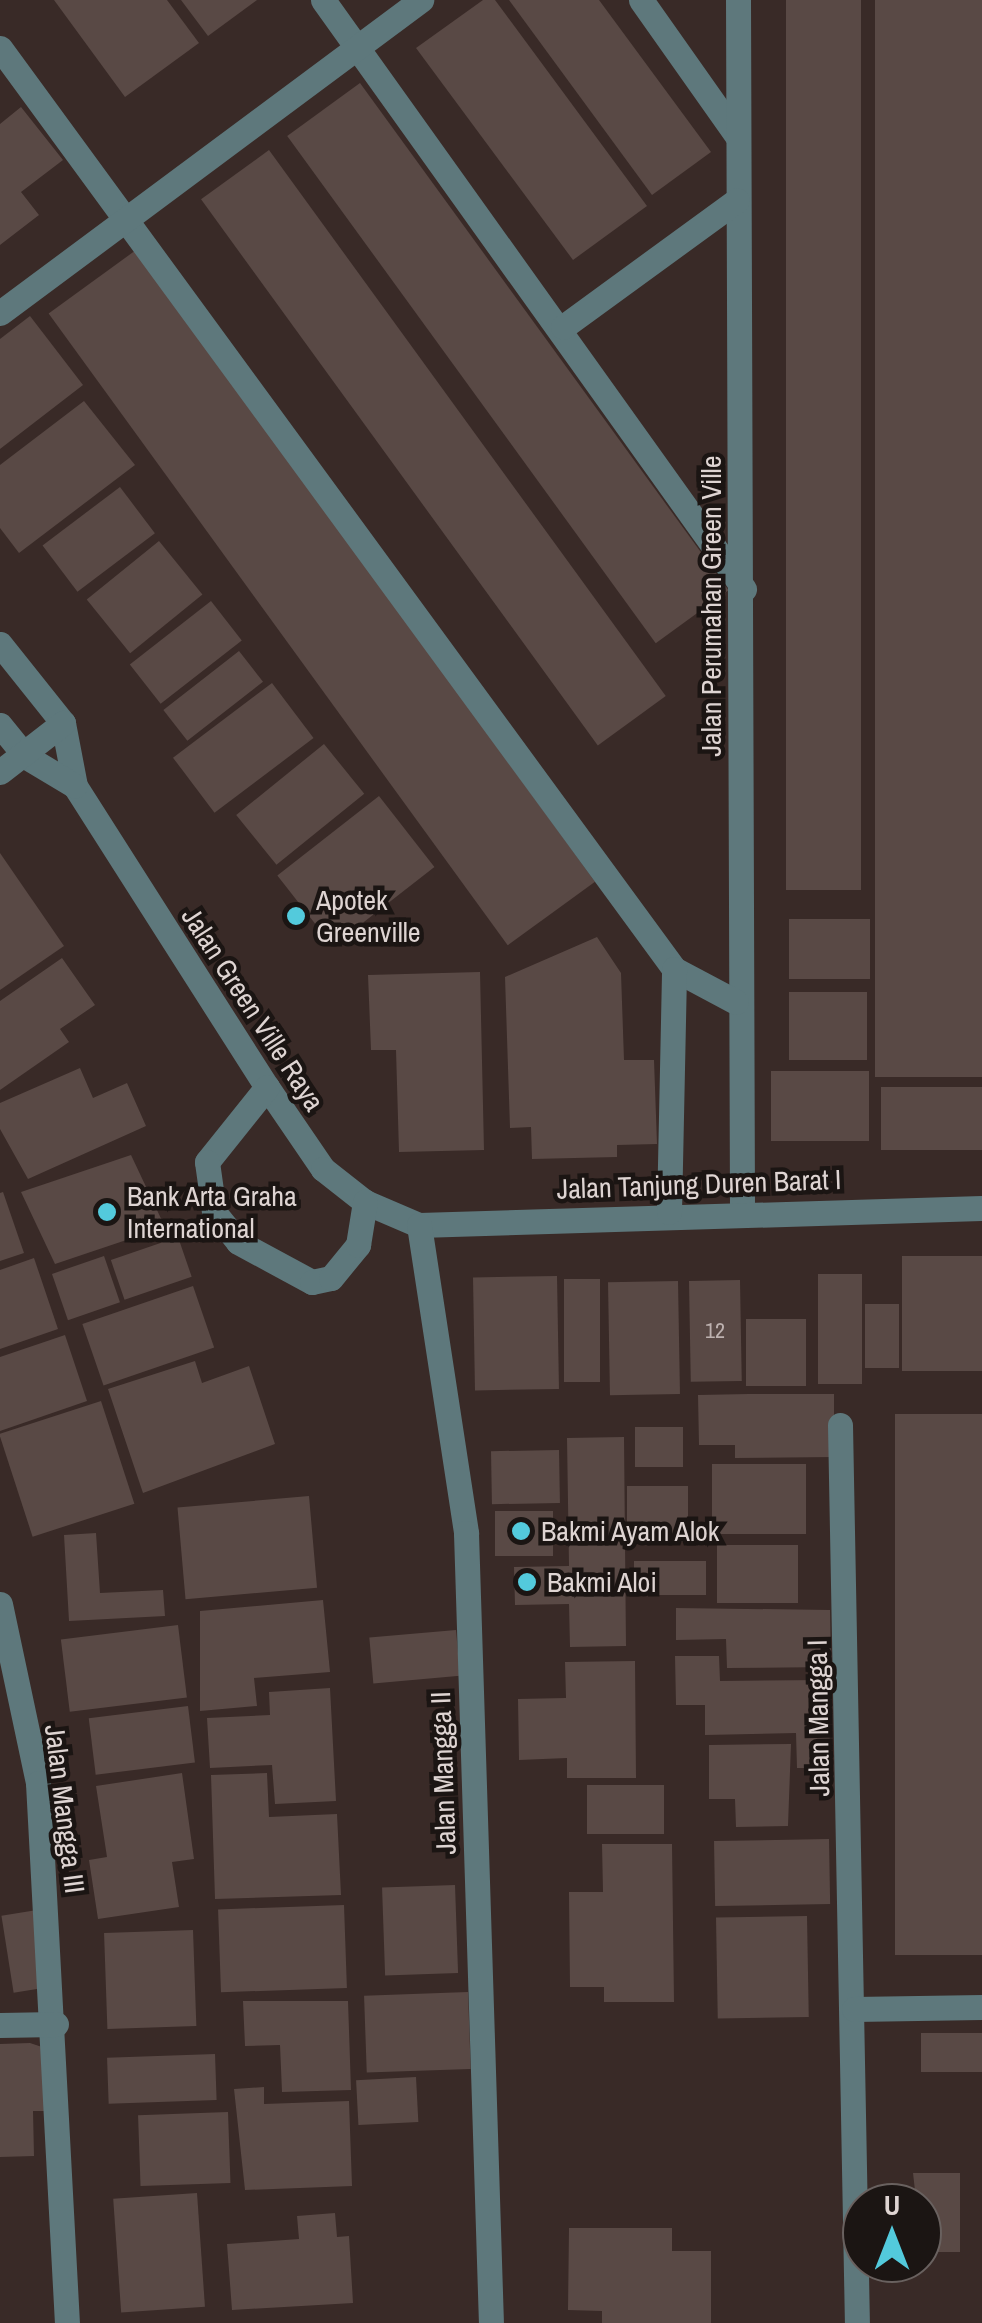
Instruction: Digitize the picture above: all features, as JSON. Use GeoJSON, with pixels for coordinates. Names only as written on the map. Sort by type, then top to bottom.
{"type":"FeatureCollection","features":[{"type":"Feature","properties":{"kind":"street"},"geometry":{"type":"LineString","coordinates":[[323,0],[564,327],[744,589]]}},
{"type":"Feature","properties":{"kind":"street"},"geometry":{"type":"LineString","coordinates":[[0,313],[128,222],[420,0]]}},
{"type":"Feature","properties":{"kind":"street"},"geometry":{"type":"LineString","coordinates":[[640,0],[737,136]]}},
{"type":"Feature","properties":{"kind":"street","name":"Jalan Perumahan Green Ville"},"geometry":{"type":"LineString","coordinates":[[738,0],[737,200],[744,589],[736,1002],[742,1211]]}},
{"type":"Feature","properties":{"kind":"street"},"geometry":{"type":"LineString","coordinates":[[0,48],[674,969],[736,1002]]}},
{"type":"Feature","properties":{"kind":"street"},"geometry":{"type":"LineString","coordinates":[[564,327],[737,200]]}},
{"type":"Feature","properties":{"kind":"street","name":"Jalan Green Ville Raya"},"geometry":{"type":"LineString","coordinates":[[0,644],[63,723],[74,786],[323,1168],[365,1202],[419,1225]]}},
{"type":"Feature","properties":{"kind":"street"},"geometry":{"type":"LineString","coordinates":[[0,772],[63,723]]}},
{"type":"Feature","properties":{"kind":"street","name":"Jalan Green Ville Raya"},"geometry":{"type":"LineString","coordinates":[[0,725],[25,756],[74,786]]}},
{"type":"Feature","properties":{"kind":"street"},"geometry":{"type":"LineString","coordinates":[[668,1212],[674,969]]}},
{"type":"Feature","properties":{"kind":"street"},"geometry":{"type":"LineString","coordinates":[[267,1087],[207,1162],[214,1212],[238,1242],[312,1282],[331,1278],[354,1255],[365,1202]]}},
{"type":"Feature","properties":{"kind":"street","name":"Jalan Tanjung Duren Barat I"},"geometry":{"type":"LineString","coordinates":[[419,1225],[668,1212],[982,1208]]}},
{"type":"Feature","properties":{"kind":"street","name":"Jalan Mangga II"},"geometry":{"type":"LineString","coordinates":[[419,1225],[466,1533],[490,2323]]}},
{"type":"Feature","properties":{"kind":"street","name":"Jalan Mangga I"},"geometry":{"type":"LineString","coordinates":[[840,1425],[857,2323]]}},
{"type":"Feature","properties":{"kind":"street","name":"Jalan Mangga III"},"geometry":{"type":"LineString","coordinates":[[0,1604],[38,1783],[56,2024],[68,2323]]}},
{"type":"Feature","properties":{"kind":"street"},"geometry":{"type":"LineString","coordinates":[[854,2009],[982,2007]]}},
{"type":"Feature","properties":{"kind":"street"},"geometry":{"type":"LineString","coordinates":[[0,2025],[56,2024]]}},
{"type":"Feature","properties":{"kind":"building"},"geometry":{"type":"Polygon","coordinates":[[[54,0],[167,0],[199,43],[125,97],[54,0]]]}},
{"type":"Feature","properties":{"kind":"building"},"geometry":{"type":"Polygon","coordinates":[[[181,0],[257,0],[208,36],[181,0]]]}},
{"type":"Feature","properties":{"kind":"building"},"geometry":{"type":"Polygon","coordinates":[[[483,0],[495,0],[647,206],[573,260],[416,48],[483,0]]]}},
{"type":"Feature","properties":{"kind":"building"},"geometry":{"type":"Polygon","coordinates":[[[509,0],[599,0],[711,152],[652,195],[509,0]]]}},
{"type":"Feature","properties":{"kind":"building"},"geometry":{"type":"Polygon","coordinates":[[[786,0],[861,0],[861,890],[786,890],[786,0]]]}},
{"type":"Feature","properties":{"kind":"building"},"geometry":{"type":"Polygon","coordinates":[[[875,0],[982,0],[982,1077],[875,1077],[875,0]]]}},
{"type":"Feature","properties":{"kind":"building"},"geometry":{"type":"Polygon","coordinates":[[[360,83],[729,590],[656,643],[287,136],[360,83]]]}},
{"type":"Feature","properties":{"kind":"building"},"geometry":{"type":"Polygon","coordinates":[[[21,107],[63,160],[21,192],[39,215],[0,245],[0,124],[21,107]]]}},
{"type":"Feature","properties":{"kind":"building"},"geometry":{"type":"Polygon","coordinates":[[[269,150],[666,696],[598,745],[201,199],[269,150]]]}},
{"type":"Feature","properties":{"kind":"building"},"geometry":{"type":"Polygon","coordinates":[[[136,250],[595,882],[508,945],[49,313],[136,250]]]}},
{"type":"Feature","properties":{"kind":"building"},"geometry":{"type":"Polygon","coordinates":[[[30,316],[83,385],[0,449],[0,339],[30,316]]]}},
{"type":"Feature","properties":{"kind":"building"},"geometry":{"type":"Polygon","coordinates":[[[84,401],[135,465],[19,553],[0,528],[0,465],[84,401]]]}},
{"type":"Feature","properties":{"kind":"building"},"geometry":{"type":"Polygon","coordinates":[[[120,487],[155,533],[77,592],[43,545],[120,487]]]}},
{"type":"Feature","properties":{"kind":"building"},"geometry":{"type":"Polygon","coordinates":[[[159,541],[202,595],[130,653],[87,600],[159,541]]]}},
{"type":"Feature","properties":{"kind":"building"},"geometry":{"type":"Polygon","coordinates":[[[211,601],[242,640],[161,704],[130,664],[211,601]]]}},
{"type":"Feature","properties":{"kind":"building"},"geometry":{"type":"Polygon","coordinates":[[[239,651],[263,682],[187,741],[163,710],[239,651]]]}},
{"type":"Feature","properties":{"kind":"building"},"geometry":{"type":"Polygon","coordinates":[[[272,683],[314,738],[214,813],[173,758],[272,683]]]}},
{"type":"Feature","properties":{"kind":"building"},"geometry":{"type":"Polygon","coordinates":[[[324,744],[364,794],[276,865],[236,815],[324,744]]]}},
{"type":"Feature","properties":{"kind":"building"},"geometry":{"type":"Polygon","coordinates":[[[379,796],[434,867],[333,946],[277,875],[379,796]]]}},
{"type":"Feature","properties":{"kind":"building"},"geometry":{"type":"Polygon","coordinates":[[[0,853],[64,946],[0,990],[0,853]]]}},
{"type":"Feature","properties":{"kind":"building"},"geometry":{"type":"Polygon","coordinates":[[[789,919],[870,919],[870,979],[789,979],[789,919]]]}},
{"type":"Feature","properties":{"kind":"building"},"geometry":{"type":"Polygon","coordinates":[[[597,937],[621,973],[624,1060],[654,1060],[657,1144],[617,1145],[617,1157],[532,1159],[531,1127],[510,1128],[505,977],[597,937]]]}},
{"type":"Feature","properties":{"kind":"building"},"geometry":{"type":"Polygon","coordinates":[[[62,958],[95,1005],[60,1029],[69,1042],[0,1090],[0,1001],[62,958]]]}},
{"type":"Feature","properties":{"kind":"building"},"geometry":{"type":"Polygon","coordinates":[[[480,972],[484,1150],[399,1152],[396,1050],[371,1050],[368,975],[480,972]]]}},
{"type":"Feature","properties":{"kind":"building"},"geometry":{"type":"Polygon","coordinates":[[[789,992],[867,992],[867,1060],[789,1060],[789,992]]]}},
{"type":"Feature","properties":{"kind":"building"},"geometry":{"type":"Polygon","coordinates":[[[80,1068],[93,1098],[127,1083],[146,1126],[28,1179],[0,1129],[0,1103],[80,1068]]]}},
{"type":"Feature","properties":{"kind":"building"},"geometry":{"type":"Polygon","coordinates":[[[771,1071],[869,1071],[869,1141],[771,1141],[771,1071]]]}},
{"type":"Feature","properties":{"kind":"building"},"geometry":{"type":"Polygon","coordinates":[[[881,1087],[982,1087],[982,1150],[881,1150],[881,1087]]]}},
{"type":"Feature","properties":{"kind":"building"},"geometry":{"type":"Polygon","coordinates":[[[131,1155],[165,1227],[55,1264],[21,1192],[131,1155]]]}},
{"type":"Feature","properties":{"kind":"building"},"geometry":{"type":"Polygon","coordinates":[[[3,1192],[24,1253],[0,1261],[0,1193],[3,1192]]]}},
{"type":"Feature","properties":{"kind":"building"},"geometry":{"type":"Polygon","coordinates":[[[178,1237],[192,1277],[125,1300],[111,1260],[178,1237]]]}},
{"type":"Feature","properties":{"kind":"building"},"geometry":{"type":"Polygon","coordinates":[[[104,1256],[120,1302],[68,1320],[52,1274],[104,1256]]]}},
{"type":"Feature","properties":{"kind":"building"},"geometry":{"type":"Polygon","coordinates":[[[902,1256],[982,1256],[982,1371],[902,1371],[902,1256]]]}},
{"type":"Feature","properties":{"kind":"building"},"geometry":{"type":"Polygon","coordinates":[[[34,1258],[58,1329],[0,1349],[0,1270],[34,1258]]]}},
{"type":"Feature","properties":{"kind":"building"},"geometry":{"type":"Polygon","coordinates":[[[818,1274],[862,1274],[862,1384],[818,1384],[818,1274]]]}},
{"type":"Feature","properties":{"kind":"building"},"geometry":{"type":"Polygon","coordinates":[[[557,1276],[559,1389],[475,1390],[473,1277],[557,1276]]]}},
{"type":"Feature","properties":{"kind":"building"},"geometry":{"type":"Polygon","coordinates":[[[564,1279],[600,1279],[600,1382],[564,1382],[564,1279]]]}},
{"type":"Feature","properties":{"kind":"building"},"geometry":{"type":"Polygon","coordinates":[[[740,1280],[742,1381],[691,1382],[689,1281],[740,1280]]]}},
{"type":"Feature","properties":{"kind":"building"},"geometry":{"type":"Polygon","coordinates":[[[678,1281],[680,1394],[610,1395],[608,1282],[678,1281]]]}},
{"type":"Feature","properties":{"kind":"building"},"geometry":{"type":"Polygon","coordinates":[[[193,1286],[214,1347],[104,1386],[82,1324],[193,1286]]]}},
{"type":"Feature","properties":{"kind":"building"},"geometry":{"type":"Polygon","coordinates":[[[865,1304],[899,1304],[899,1368],[865,1368],[865,1304]]]}},
{"type":"Feature","properties":{"kind":"building"},"geometry":{"type":"Polygon","coordinates":[[[746,1319],[806,1319],[806,1386],[746,1386],[746,1319]]]}},
{"type":"Feature","properties":{"kind":"building"},"geometry":{"type":"Polygon","coordinates":[[[65,1335],[87,1401],[0,1431],[0,1357],[65,1335]]]}},
{"type":"Feature","properties":{"kind":"building"},"geometry":{"type":"Polygon","coordinates":[[[195,1361],[202,1383],[249,1366],[275,1444],[143,1493],[108,1389],[195,1361]]]}},
{"type":"Feature","properties":{"kind":"building"},"geometry":{"type":"Polygon","coordinates":[[[834,1394],[834,1457],[735,1458],[735,1445],[699,1445],[698,1395],[834,1394]]]}},
{"type":"Feature","properties":{"kind":"building"},"geometry":{"type":"Polygon","coordinates":[[[101,1401],[134,1504],[33,1537],[0,1434],[101,1401]]]}},
{"type":"Feature","properties":{"kind":"building"},"geometry":{"type":"Polygon","coordinates":[[[895,1414],[982,1414],[982,1955],[895,1955],[895,1414]]]}},
{"type":"Feature","properties":{"kind":"building"},"geometry":{"type":"Polygon","coordinates":[[[635,1427],[683,1427],[683,1467],[635,1467],[635,1427]]]}},
{"type":"Feature","properties":{"kind":"building"},"geometry":{"type":"Polygon","coordinates":[[[624,1437],[626,1646],[570,1647],[569,1604],[515,1605],[514,1567],[569,1566],[567,1438],[624,1437]]]}},
{"type":"Feature","properties":{"kind":"building"},"geometry":{"type":"Polygon","coordinates":[[[559,1450],[560,1503],[492,1504],[491,1451],[559,1450]]]}},
{"type":"Feature","properties":{"kind":"building"},"geometry":{"type":"Polygon","coordinates":[[[712,1464],[806,1464],[806,1534],[712,1534],[712,1464]]]}},
{"type":"Feature","properties":{"kind":"building"},"geometry":{"type":"Polygon","coordinates":[[[627,1486],[688,1486],[688,1542],[627,1542],[627,1486]]]}},
{"type":"Feature","properties":{"kind":"building"},"geometry":{"type":"Polygon","coordinates":[[[309,1496],[317,1588],[186,1599],[178,1508],[309,1496]]]}},
{"type":"Feature","properties":{"kind":"building"},"geometry":{"type":"Polygon","coordinates":[[[495,1511],[553,1511],[553,1556],[495,1556],[495,1511]]]}},
{"type":"Feature","properties":{"kind":"building"},"geometry":{"type":"Polygon","coordinates":[[[96,1533],[100,1593],[163,1590],[165,1616],[69,1621],[64,1535],[96,1533]]]}},
{"type":"Feature","properties":{"kind":"building"},"geometry":{"type":"Polygon","coordinates":[[[717,1545],[798,1545],[798,1603],[717,1603],[717,1545]]]}},
{"type":"Feature","properties":{"kind":"building"},"geometry":{"type":"Polygon","coordinates":[[[634,1561],[706,1561],[706,1595],[634,1595],[634,1561]]]}},
{"type":"Feature","properties":{"kind":"building"},"geometry":{"type":"Polygon","coordinates":[[[323,1600],[330,1672],[254,1678],[257,1706],[200,1711],[200,1611],[323,1600]]]}},
{"type":"Feature","properties":{"kind":"building"},"geometry":{"type":"Polygon","coordinates":[[[676,1608],[830,1610],[831,1667],[727,1668],[726,1639],[676,1640],[676,1608]]]}},
{"type":"Feature","properties":{"kind":"building"},"geometry":{"type":"Polygon","coordinates":[[[178,1625],[187,1697],[70,1712],[61,1639],[178,1625]]]}},
{"type":"Feature","properties":{"kind":"building"},"geometry":{"type":"Polygon","coordinates":[[[456,1630],[460,1676],[373,1683],[369,1638],[456,1630]]]}},
{"type":"Feature","properties":{"kind":"building"},"geometry":{"type":"Polygon","coordinates":[[[675,1656],[719,1656],[720,1681],[827,1680],[831,1768],[797,1768],[796,1733],[705,1735],[705,1705],[676,1705],[675,1656]]]}},
{"type":"Feature","properties":{"kind":"building"},"geometry":{"type":"Polygon","coordinates":[[[635,1661],[636,1778],[567,1778],[567,1758],[519,1760],[518,1699],[566,1698],[565,1662],[635,1661]]]}},
{"type":"Feature","properties":{"kind":"building"},"geometry":{"type":"Polygon","coordinates":[[[330,1688],[336,1801],[275,1804],[272,1765],[210,1768],[207,1718],[270,1715],[269,1692],[330,1688]]]}},
{"type":"Feature","properties":{"kind":"building"},"geometry":{"type":"Polygon","coordinates":[[[188,1706],[195,1763],[96,1775],[89,1718],[188,1706]]]}},
{"type":"Feature","properties":{"kind":"building"},"geometry":{"type":"Polygon","coordinates":[[[791,1744],[788,1826],[736,1827],[735,1799],[709,1799],[709,1745],[791,1744]]]}},
{"type":"Feature","properties":{"kind":"building"},"geometry":{"type":"Polygon","coordinates":[[[182,1773],[194,1859],[172,1862],[179,1907],[98,1919],[89,1860],[107,1857],[96,1786],[182,1773]]]}},
{"type":"Feature","properties":{"kind":"building"},"geometry":{"type":"Polygon","coordinates":[[[267,1773],[269,1817],[337,1814],[341,1895],[215,1899],[211,1775],[267,1773]]]}},
{"type":"Feature","properties":{"kind":"building"},"geometry":{"type":"Polygon","coordinates":[[[587,1785],[664,1785],[664,1834],[587,1834],[587,1785]]]}},
{"type":"Feature","properties":{"kind":"building"},"geometry":{"type":"Polygon","coordinates":[[[829,1839],[830,1904],[715,1906],[714,1841],[829,1839]]]}},
{"type":"Feature","properties":{"kind":"building"},"geometry":{"type":"Polygon","coordinates":[[[602,1844],[672,1844],[674,2002],[604,2002],[604,1987],[570,1987],[569,1892],[603,1892],[602,1844]]]}},
{"type":"Feature","properties":{"kind":"building"},"geometry":{"type":"Polygon","coordinates":[[[455,1885],[458,1973],[385,1975],[382,1888],[455,1885]]]}},
{"type":"Feature","properties":{"kind":"building"},"geometry":{"type":"Polygon","coordinates":[[[344,1905],[347,1988],[221,1992],[218,1909],[344,1905]]]}},
{"type":"Feature","properties":{"kind":"building"},"geometry":{"type":"Polygon","coordinates":[[[37,1910],[49,1987],[14,1993],[1,1916],[37,1910]]]}},
{"type":"Feature","properties":{"kind":"building"},"geometry":{"type":"Polygon","coordinates":[[[807,1916],[809,2017],[718,2019],[716,1918],[807,1916]]]}},
{"type":"Feature","properties":{"kind":"building"},"geometry":{"type":"Polygon","coordinates":[[[193,1930],[196,2026],[107,2029],[104,1933],[193,1930]]]}},
{"type":"Feature","properties":{"kind":"building"},"geometry":{"type":"Polygon","coordinates":[[[468,1992],[471,2069],[367,2073],[364,1996],[468,1992]]]}},
{"type":"Feature","properties":{"kind":"building"},"geometry":{"type":"Polygon","coordinates":[[[243,2001],[348,2001],[351,2090],[282,2092],[280,2045],[245,2046],[243,2001]]]}},
{"type":"Feature","properties":{"kind":"building"},"geometry":{"type":"Polygon","coordinates":[[[921,2033],[982,2033],[982,2072],[921,2072],[921,2033]]]}},
{"type":"Feature","properties":{"kind":"building"},"geometry":{"type":"Polygon","coordinates":[[[30,2043],[48,2049],[50,2111],[33,2111],[34,2156],[0,2157],[0,2044],[30,2043]]]}},
{"type":"Feature","properties":{"kind":"building"},"geometry":{"type":"Polygon","coordinates":[[[215,2054],[217,2100],[109,2104],[107,2058],[215,2054]]]}},
{"type":"Feature","properties":{"kind":"building"},"geometry":{"type":"Polygon","coordinates":[[[416,2077],[418,2122],[358,2125],[356,2080],[416,2077]]]}},
{"type":"Feature","properties":{"kind":"building"},"geometry":{"type":"Polygon","coordinates":[[[264,2087],[264,2104],[349,2101],[352,2186],[245,2190],[234,2089],[264,2087]]]}},
{"type":"Feature","properties":{"kind":"building"},"geometry":{"type":"Polygon","coordinates":[[[228,2112],[230,2183],[141,2186],[138,2115],[228,2112]]]}},
{"type":"Feature","properties":{"kind":"building"},"geometry":{"type":"Polygon","coordinates":[[[913,2173],[960,2173],[960,2252],[942,2252],[942,2183],[914,2183],[913,2173]]]}},
{"type":"Feature","properties":{"kind":"building"},"geometry":{"type":"Polygon","coordinates":[[[197,2193],[205,2307],[121,2313],[113,2199],[197,2193]]]}},
{"type":"Feature","properties":{"kind":"building"},"geometry":{"type":"Polygon","coordinates":[[[335,2213],[337,2237],[349,2236],[353,2303],[232,2310],[227,2244],[299,2239],[297,2216],[335,2213]]]}},
{"type":"Feature","properties":{"kind":"building"},"geometry":{"type":"Polygon","coordinates":[[[569,2228],[672,2228],[672,2251],[711,2251],[711,2323],[602,2323],[602,2311],[568,2310],[569,2228]]]}},
{"type":"Feature","properties":{"kind":"place","name":"Apotek Greenville"},"geometry":{"type":"Point","coordinates":[296,916]}},
{"type":"Feature","properties":{"kind":"place","name":"Bank Arta Graha International"},"geometry":{"type":"Point","coordinates":[107,1212]}},
{"type":"Feature","properties":{"kind":"place","name":"Bakmi Ayam Alok"},"geometry":{"type":"Point","coordinates":[521,1531]}},
{"type":"Feature","properties":{"kind":"place","name":"Bakmi Aloi"},"geometry":{"type":"Point","coordinates":[527,1582]}}]}
